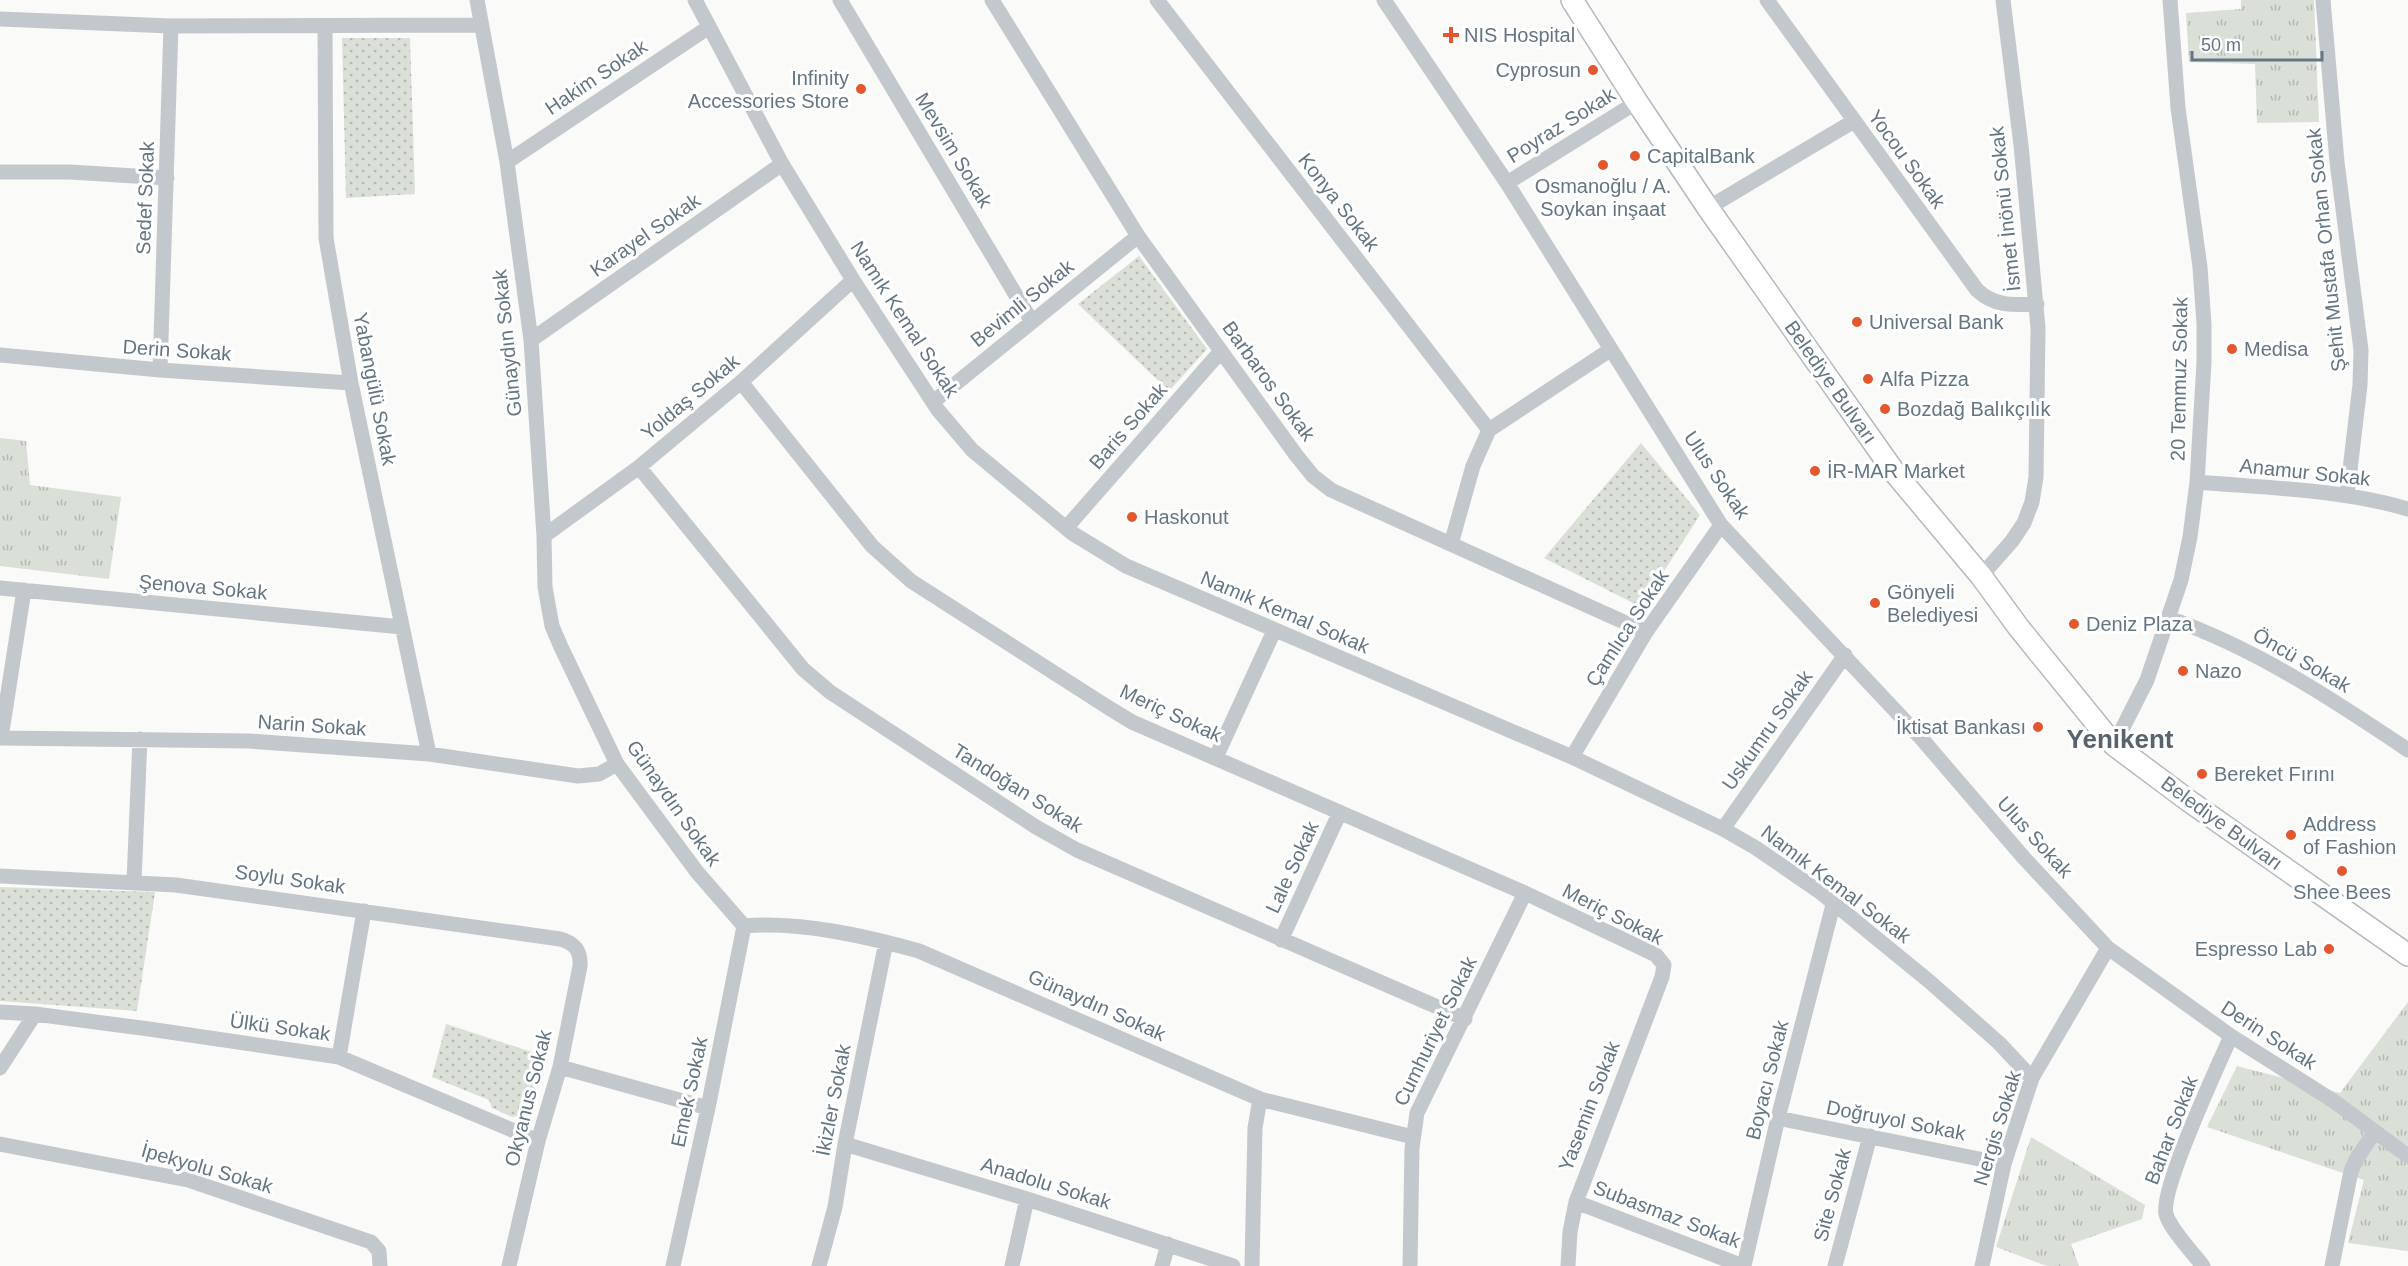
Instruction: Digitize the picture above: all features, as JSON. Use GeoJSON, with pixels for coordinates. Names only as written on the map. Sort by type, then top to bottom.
{"type":"FeatureCollection","features":[{"type":"Feature","properties":{"kind":"main road","name":"Belediye Bulvarı"},"geometry":{"type":"LineString","coordinates":[[1572,0],[1708,208],[1895,473],[2114,745],[2189,801],[2408,955]]}},
{"type":"Feature","properties":{"kind":"street","name":"Günaydın Sokak"},"geometry":{"type":"LineString","coordinates":[[477,0],[507,162],[531,340],[544,536],[545,587],[552,626],[617,764],[697,872],[744,926],[792,927],[886,942],[919,951],[1260,1099],[1413,1137]]}},
{"type":"Feature","properties":{"kind":"street","name":"Namık Kemal Sokak"},"geometry":{"type":"LineString","coordinates":[[695,0],[782,164],[853,280],[933,402],[972,450],[1066,528],[1126,566],[1572,757],[1723,829],[1776,861],[1820,892],[1963,1011],[1999,1043],[2032,1078]]}},
{"type":"Feature","properties":{"kind":"street","name":"Mevsim Sokak"},"geometry":{"type":"LineString","coordinates":[[840,0],[1032,322]]}},
{"type":"Feature","properties":{"kind":"street","name":"Barbaros Sokak"},"geometry":{"type":"LineString","coordinates":[[992,0],[1138,236],[1296,454],[1321,484],[1646,632]]}},
{"type":"Feature","properties":{"kind":"street","name":"Konya Sokak"},"geometry":{"type":"LineString","coordinates":[[1157,0],[1489,430]]}},
{"type":"Feature","properties":{"kind":"street","name":"Ulus Sokak"},"geometry":{"type":"LineString","coordinates":[[1384,0],[1507,183],[1721,525],[1921,738],[2024,858],[2108,948]]}},
{"type":"Feature","properties":{"kind":"street","name":"Yocou Sokak"},"geometry":{"type":"LineString","coordinates":[[1767,0],[1977,290],[1988,299],[1998,303],[2037,304]]}},
{"type":"Feature","properties":{"kind":"street","name":"İsmet İnönü Sokak"},"geometry":{"type":"LineString","coordinates":[[1980,576],[2019,531],[2028,515],[2036,477],[2037,304],[2003,0]]}},
{"type":"Feature","properties":{"kind":"street","name":"20 Temmuz Sokak"},"geometry":{"type":"LineString","coordinates":[[2114,745],[2141,695],[2169,618],[2186,558],[2197,482],[2204,362],[2202,294],[2178,108],[2170,0]]}},
{"type":"Feature","properties":{"kind":"street","name":"Şehit Mustafa Orhan Sokak"},"geometry":{"type":"LineString","coordinates":[[2324,0],[2337,162],[2361,350],[2359,395],[2347,495]]}},
{"type":"Feature","properties":{"kind":"street"},"geometry":{"type":"LineString","coordinates":[[0,19],[171,26],[481,25]]}},
{"type":"Feature","properties":{"kind":"street","name":"Sedef Sokak"},"geometry":{"type":"LineString","coordinates":[[160,370],[171,26]]}},
{"type":"Feature","properties":{"kind":"street","name":"Yabangülü Sokak"},"geometry":{"type":"LineString","coordinates":[[325,27],[326,238],[351,383],[429,754]]}},
{"type":"Feature","properties":{"kind":"street","name":"Hakim Sokak"},"geometry":{"type":"LineString","coordinates":[[507,162],[709,27]]}},
{"type":"Feature","properties":{"kind":"street","name":"Poyraz Sokak"},"geometry":{"type":"LineString","coordinates":[[1507,183],[1637,102]]}},
{"type":"Feature","properties":{"kind":"street"},"geometry":{"type":"LineString","coordinates":[[1708,208],[1854,121]]}},
{"type":"Feature","properties":{"kind":"street","name":"Karayel Sokak"},"geometry":{"type":"LineString","coordinates":[[531,340],[782,164]]}},
{"type":"Feature","properties":{"kind":"street"},"geometry":{"type":"LineString","coordinates":[[0,172],[70,172],[167,178]]}},
{"type":"Feature","properties":{"kind":"street","name":"Bevimli Sokak"},"geometry":{"type":"LineString","coordinates":[[933,402],[1138,236]]}},
{"type":"Feature","properties":{"kind":"street","name":"Yoldaş Sokak"},"geometry":{"type":"LineString","coordinates":[[544,536],[639,467],[741,382],[853,280]]}},
{"type":"Feature","properties":{"kind":"street"},"geometry":{"type":"LineString","coordinates":[[1451,544],[1473,466],[1489,430],[1610,350]]}},
{"type":"Feature","properties":{"kind":"street","name":"Baris Sokak"},"geometry":{"type":"LineString","coordinates":[[1066,528],[1221,351]]}},
{"type":"Feature","properties":{"kind":"street","name":"Derin Sokak"},"geometry":{"type":"LineString","coordinates":[[0,355],[160,370],[351,383]]}},
{"type":"Feature","properties":{"kind":"street","name":"Meriç Sokak"},"geometry":{"type":"LineString","coordinates":[[741,382],[872,546],[900,573],[1127,719],[1525,893],[1656,955],[1664,965]]}},
{"type":"Feature","properties":{"kind":"street","name":"Tandoğan Sokak"},"geometry":{"type":"LineString","coordinates":[[639,467],[803,669],[830,692],[1054,838],[1098,860],[1465,1019]]}},
{"type":"Feature","properties":{"kind":"street","name":"Anamur Sokak"},"geometry":{"type":"LineString","coordinates":[[2197,482],[2347,495],[2408,509]]}},
{"type":"Feature","properties":{"kind":"street","name":"Çamlıca Sokak"},"geometry":{"type":"LineString","coordinates":[[1572,757],[1646,632],[1721,525]]}},
{"type":"Feature","properties":{"kind":"street","name":"Şenova Sokak"},"geometry":{"type":"LineString","coordinates":[[0,588],[402,627]]}},
{"type":"Feature","properties":{"kind":"street"},"geometry":{"type":"LineString","coordinates":[[0,738],[24,590]]}},
{"type":"Feature","properties":{"kind":"street","name":"Öncü Sokak"},"geometry":{"type":"LineString","coordinates":[[2169,618],[2207,631],[2274,666],[2408,750]]}},
{"type":"Feature","properties":{"kind":"street"},"geometry":{"type":"LineString","coordinates":[[1216,757],[1274,631]]}},
{"type":"Feature","properties":{"kind":"street","name":"Uskumru Sokak"},"geometry":{"type":"LineString","coordinates":[[1723,829],[1845,655]]}},
{"type":"Feature","properties":{"kind":"street","name":"Narin Sokak"},"geometry":{"type":"LineString","coordinates":[[0,738],[216,739],[429,754],[578,776],[599,774],[617,764]]}},
{"type":"Feature","properties":{"kind":"street"},"geometry":{"type":"LineString","coordinates":[[134,881],[140,739]]}},
{"type":"Feature","properties":{"kind":"street","name":"Lale Sokak"},"geometry":{"type":"LineString","coordinates":[[1281,940],[1340,812]]}},
{"type":"Feature","properties":{"kind":"street","name":"Soylu Sokak"},"geometry":{"type":"LineString","coordinates":[[0,876],[134,881],[210,889],[571,942]]}},
{"type":"Feature","properties":{"kind":"street","name":"Cumhuriyet Sokak"},"geometry":{"type":"LineString","coordinates":[[1410,1266],[1413,1137],[1420,1103],[1465,1019],[1525,893]]}},
{"type":"Feature","properties":{"kind":"street","name":"Boyacı Sokak"},"geometry":{"type":"LineString","coordinates":[[1744,1266],[1778,1118],[1833,904]]}},
{"type":"Feature","properties":{"kind":"street"},"geometry":{"type":"LineString","coordinates":[[339,1057],[364,911]]}},
{"type":"Feature","properties":{"kind":"street","name":"Emek Sokak"},"geometry":{"type":"LineString","coordinates":[[673,1266],[708,1108],[744,926]]}},
{"type":"Feature","properties":{"kind":"street","name":"Okyanus Sokak"},"geometry":{"type":"LineString","coordinates":[[509,1266],[538,1141],[560,1067],[580,966],[579,951],[571,942]]}},
{"type":"Feature","properties":{"kind":"street","name":"İkizler Sokak"},"geometry":{"type":"LineString","coordinates":[[819,1266],[835,1207],[845,1144],[886,942]]}},
{"type":"Feature","properties":{"kind":"street","name":"Derin Sokak"},"geometry":{"type":"LineString","coordinates":[[2108,948],[2230,1036],[2335,1102],[2408,1156]]}},
{"type":"Feature","properties":{"kind":"street","name":"Nergis Sokak"},"geometry":{"type":"LineString","coordinates":[[1982,1266],[2004,1164],[2032,1078],[2108,948]]}},
{"type":"Feature","properties":{"kind":"street","name":"Yasemin Sokak"},"geometry":{"type":"LineString","coordinates":[[1568,1266],[1570,1232],[1576,1202],[1662,977],[1664,965]]}},
{"type":"Feature","properties":{"kind":"street","name":"Ülkü Sokak"},"geometry":{"type":"LineString","coordinates":[[0,1012],[35,1014],[339,1057],[538,1141]]}},
{"type":"Feature","properties":{"kind":"street"},"geometry":{"type":"LineString","coordinates":[[0,1068],[35,1014]]}},
{"type":"Feature","properties":{"kind":"street","name":"Bahar Sokak"},"geometry":{"type":"LineString","coordinates":[[2203,1266],[2172,1225],[2166,1214],[2165,1205],[2176,1168],[2230,1036]]}},
{"type":"Feature","properties":{"kind":"street"},"geometry":{"type":"LineString","coordinates":[[560,1067],[708,1108]]}},
{"type":"Feature","properties":{"kind":"street"},"geometry":{"type":"LineString","coordinates":[[1252,1266],[1255,1128],[1260,1099]]}},
{"type":"Feature","properties":{"kind":"street","name":"Doğruyol Sokak"},"geometry":{"type":"LineString","coordinates":[[1778,1118],[2004,1164]]}},
{"type":"Feature","properties":{"kind":"street"},"geometry":{"type":"LineString","coordinates":[[2332,1266],[2351,1171],[2374,1133]]}},
{"type":"Feature","properties":{"kind":"street","name":"Site Sokak"},"geometry":{"type":"LineString","coordinates":[[1834,1266],[1870,1136]]}},
{"type":"Feature","properties":{"kind":"street","name":"İpekyolu Sokak"},"geometry":{"type":"LineString","coordinates":[[0,1144],[153,1172],[219,1190],[371,1242],[379,1251],[380,1266]]}},
{"type":"Feature","properties":{"kind":"street","name":"Anadolu Sokak"},"geometry":{"type":"LineString","coordinates":[[845,1144],[1028,1199],[1233,1266]]}},
{"type":"Feature","properties":{"kind":"street"},"geometry":{"type":"LineString","coordinates":[[1012,1266],[1028,1199]]}},
{"type":"Feature","properties":{"kind":"street","name":"Subasmaz Sokak"},"geometry":{"type":"LineString","coordinates":[[1576,1202],[1744,1266]]}},
{"type":"Feature","properties":{"kind":"street"},"geometry":{"type":"LineString","coordinates":[[1162,1266],[1168,1244]]}},
{"type":"Feature","properties":{"kind":"green space"},"geometry":{"type":"Polygon","coordinates":[[[2241,0],[2314,0],[2319,122],[2257,123],[2255,64],[2189,62],[2186,13],[2241,9],[2241,0]]]}},
{"type":"Feature","properties":{"kind":"green space"},"geometry":{"type":"Polygon","coordinates":[[[342,38],[410,38],[415,194],[346,198],[342,38]]]}},
{"type":"Feature","properties":{"kind":"green space"},"geometry":{"type":"Polygon","coordinates":[[[1139,256],[1207,349],[1169,391],[1078,304],[1139,256]]]}},
{"type":"Feature","properties":{"kind":"green space"},"geometry":{"type":"Polygon","coordinates":[[[0,438],[26,441],[30,485],[121,497],[109,579],[0,566],[0,438]]]}},
{"type":"Feature","properties":{"kind":"green space"},"geometry":{"type":"Polygon","coordinates":[[[1641,443],[1700,515],[1641,607],[1544,558],[1641,443]]]}},
{"type":"Feature","properties":{"kind":"green space"},"geometry":{"type":"Polygon","coordinates":[[[0,887],[155,892],[137,1011],[0,1001],[0,887]]]}},
{"type":"Feature","properties":{"kind":"green space"},"geometry":{"type":"Polygon","coordinates":[[[2408,1002],[2408,1251],[2348,1243],[2364,1180],[2207,1127],[2237,1066],[2340,1093],[2408,1002]]]}},
{"type":"Feature","properties":{"kind":"green space"},"geometry":{"type":"Polygon","coordinates":[[[446,1024],[544,1056],[526,1114],[512,1117],[492,1108],[489,1100],[432,1077],[446,1024]]]}},
{"type":"Feature","properties":{"kind":"green space"},"geometry":{"type":"Polygon","coordinates":[[[2031,1137],[2145,1205],[2142,1219],[2071,1244],[2079,1266],[2047,1266],[1996,1247],[2031,1137]]]}},
{"type":"Feature","properties":{"kind":"place","name":"NIS Hospital"},"geometry":{"type":"Point","coordinates":[1451,35]}},
{"type":"Feature","properties":{"kind":"place","name":"Cyprosun"},"geometry":{"type":"Point","coordinates":[1593,70]}},
{"type":"Feature","properties":{"kind":"place","name":"Infinity Accessories Store"},"geometry":{"type":"Point","coordinates":[861,89]}},
{"type":"Feature","properties":{"kind":"place","name":"CapitalBank"},"geometry":{"type":"Point","coordinates":[1635,156]}},
{"type":"Feature","properties":{"kind":"place","name":"Osmanoğlu / A. Soykan inşaat"},"geometry":{"type":"Point","coordinates":[1603,165]}},
{"type":"Feature","properties":{"kind":"place","name":"Universal Bank"},"geometry":{"type":"Point","coordinates":[1857,322]}},
{"type":"Feature","properties":{"kind":"place","name":"Medisa"},"geometry":{"type":"Point","coordinates":[2232,349]}},
{"type":"Feature","properties":{"kind":"place","name":"Alfa Pizza"},"geometry":{"type":"Point","coordinates":[1868,379]}},
{"type":"Feature","properties":{"kind":"place","name":"Bozdağ Balıkçılık"},"geometry":{"type":"Point","coordinates":[1885,409]}},
{"type":"Feature","properties":{"kind":"place","name":"İR-MAR Market"},"geometry":{"type":"Point","coordinates":[1815,471]}},
{"type":"Feature","properties":{"kind":"place","name":"Haskonut"},"geometry":{"type":"Point","coordinates":[1132,517]}},
{"type":"Feature","properties":{"kind":"place","name":"Gönyeli Belediyesi"},"geometry":{"type":"Point","coordinates":[1875,603]}},
{"type":"Feature","properties":{"kind":"place","name":"Deniz Plaza"},"geometry":{"type":"Point","coordinates":[2074,624]}},
{"type":"Feature","properties":{"kind":"place","name":"Nazo"},"geometry":{"type":"Point","coordinates":[2183,671]}},
{"type":"Feature","properties":{"kind":"place","name":"İktisat Bankası"},"geometry":{"type":"Point","coordinates":[2038,727]}},
{"type":"Feature","properties":{"kind":"place","name":"Bereket Fırını"},"geometry":{"type":"Point","coordinates":[2202,774]}},
{"type":"Feature","properties":{"kind":"place","name":"Address of Fashion"},"geometry":{"type":"Point","coordinates":[2291,835]}},
{"type":"Feature","properties":{"kind":"place","name":"Shee Bees"},"geometry":{"type":"Point","coordinates":[2342,871]}},
{"type":"Feature","properties":{"kind":"place","name":"Espresso Lab"},"geometry":{"type":"Point","coordinates":[2329,949]}},
{"type":"Feature","properties":{"kind":"district","name":"Yenikent"},"geometry":{"type":"Point","coordinates":[2120,739]}}]}
